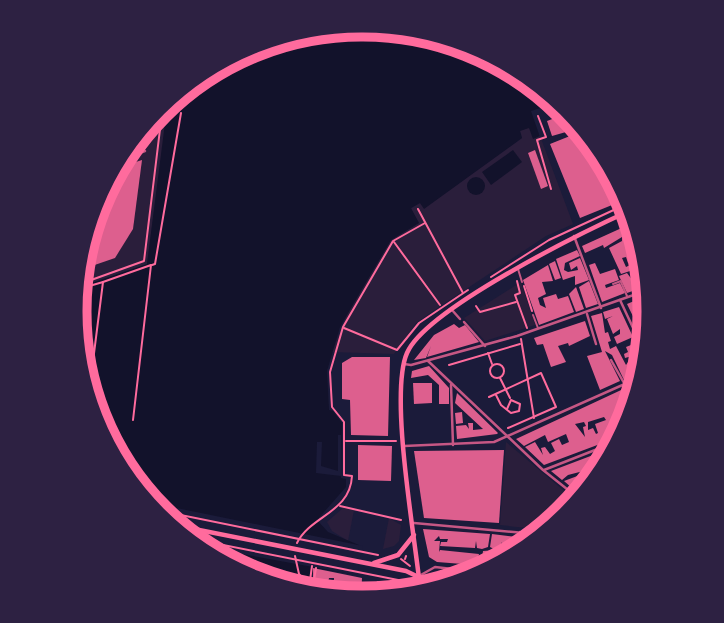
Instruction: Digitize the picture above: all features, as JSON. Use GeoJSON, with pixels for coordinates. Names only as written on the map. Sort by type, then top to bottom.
{"type":"FeatureCollection","features":[{"type":"Feature","properties":{"kind":"main road"},"geometry":{"type":"LineString","coordinates":[[419,580],[404,446],[404,364],[421,331],[552,248],[619,216]]}},
{"type":"Feature","properties":{"kind":"main road"},"geometry":{"type":"LineString","coordinates":[[195,529],[369,564],[424,579]]}},
{"type":"Feature","properties":{"kind":"main road"},"geometry":{"type":"LineString","coordinates":[[369,564],[398,555],[414,535]]}},
{"type":"Feature","properties":{"kind":"street"},"geometry":{"type":"LineString","coordinates":[[137,154],[145,151]]}},
{"type":"Feature","properties":{"kind":"street"},"geometry":{"type":"LineString","coordinates":[[574,236],[601,307]]}},
{"type":"Feature","properties":{"kind":"street"},"geometry":{"type":"LineString","coordinates":[[552,248],[555,257]]}},
{"type":"Feature","properties":{"kind":"street"},"geometry":{"type":"LineString","coordinates":[[585,262],[590,260]]}},
{"type":"Feature","properties":{"kind":"street"},"geometry":{"type":"LineString","coordinates":[[518,269],[522,282]]}},
{"type":"Feature","properties":{"kind":"street"},"geometry":{"type":"LineString","coordinates":[[613,284],[621,281],[628,297]]}},
{"type":"Feature","properties":{"kind":"street"},"geometry":{"type":"LineString","coordinates":[[404,364],[428,361],[485,346],[636,294]]}},
{"type":"Feature","properties":{"kind":"street"},"geometry":{"type":"LineString","coordinates":[[620,300],[636,333]]}},
{"type":"Feature","properties":{"kind":"street"},"geometry":{"type":"LineString","coordinates":[[452,310],[460,319]]}},
{"type":"Feature","properties":{"kind":"street"},"geometry":{"type":"LineString","coordinates":[[586,313],[596,344]]}},
{"type":"Feature","properties":{"kind":"street"},"geometry":{"type":"LineString","coordinates":[[533,315],[538,329]]}},
{"type":"Feature","properties":{"kind":"street"},"geometry":{"type":"LineString","coordinates":[[464,323],[485,346]]}},
{"type":"Feature","properties":{"kind":"street"},"geometry":{"type":"LineString","coordinates":[[611,360],[624,383]]}},
{"type":"Feature","properties":{"kind":"street"},"geometry":{"type":"LineString","coordinates":[[428,361],[543,470],[569,491]]}},
{"type":"Feature","properties":{"kind":"street"},"geometry":{"type":"LineString","coordinates":[[404,446],[492,443],[627,382]]}},
{"type":"Feature","properties":{"kind":"street"},"geometry":{"type":"LineString","coordinates":[[451,383],[453,444]]}},
{"type":"Feature","properties":{"kind":"street"},"geometry":{"type":"LineString","coordinates":[[543,470],[601,448]]}},
{"type":"Feature","properties":{"kind":"street"},"geometry":{"type":"LineString","coordinates":[[412,523],[524,533]]}},
{"type":"Feature","properties":{"kind":"street"},"geometry":{"type":"LineString","coordinates":[[520,532],[520,536]]}},
{"type":"Feature","properties":{"kind":"street"},"geometry":{"type":"LineString","coordinates":[[418,576],[435,567],[456,569]]}},
{"type":"Feature","properties":{"kind":"path"},"geometry":{"type":"LineString","coordinates":[[89,286],[155,264],[181,113]]}},
{"type":"Feature","properties":{"kind":"path"},"geometry":{"type":"LineString","coordinates":[[538,116],[546,137],[537,140],[551,189]]}},
{"type":"Feature","properties":{"kind":"path"},"geometry":{"type":"LineString","coordinates":[[89,281],[144,261],[161,125]]}},
{"type":"Feature","properties":{"kind":"path"},"geometry":{"type":"LineString","coordinates":[[418,209],[463,294]]}},
{"type":"Feature","properties":{"kind":"path"},"geometry":{"type":"LineString","coordinates":[[485,280],[556,237],[617,209]]}},
{"type":"Feature","properties":{"kind":"path"},"geometry":{"type":"LineString","coordinates":[[319,521],[336,509],[352,489],[352,476],[344,475],[344,422],[332,407],[330,372],[343,327],[393,242],[425,223]]}},
{"type":"Feature","properties":{"kind":"path"},"geometry":{"type":"LineString","coordinates":[[393,242],[440,305]]}},
{"type":"Feature","properties":{"kind":"path"},"geometry":{"type":"LineString","coordinates":[[133,420],[151,265]]}},
{"type":"Feature","properties":{"kind":"path"},"geometry":{"type":"LineString","coordinates":[[516,281],[520,293],[515,295],[527,329]]}},
{"type":"Feature","properties":{"kind":"path"},"geometry":{"type":"LineString","coordinates":[[93,363],[103,282]]}},
{"type":"Feature","properties":{"kind":"path"},"geometry":{"type":"LineString","coordinates":[[522,282],[533,315]]}},
{"type":"Feature","properties":{"kind":"path"},"geometry":{"type":"LineString","coordinates":[[343,327],[397,350],[417,325],[474,287]]}},
{"type":"Feature","properties":{"kind":"path"},"geometry":{"type":"LineString","coordinates":[[476,306],[480,312],[517,301]]}},
{"type":"Feature","properties":{"kind":"path"},"geometry":{"type":"LineString","coordinates":[[521,338],[534,418]]}},
{"type":"Feature","properties":{"kind":"path"},"geometry":{"type":"LineString","coordinates":[[449,365],[521,344]]}},
{"type":"Feature","properties":{"kind":"path"},"geometry":{"type":"LineString","coordinates":[[487,352],[493,365],[491,374],[500,377],[511,400],[520,404],[517,413],[521,422]]}},
{"type":"Feature","properties":{"kind":"path"},"geometry":{"type":"LineString","coordinates":[[493,365],[502,366],[503,373],[500,377]]}},
{"type":"Feature","properties":{"kind":"path"},"geometry":{"type":"LineString","coordinates":[[489,397],[541,373],[556,407],[508,428]]}},
{"type":"Feature","properties":{"kind":"path"},"geometry":{"type":"LineString","coordinates":[[496,394],[501,405],[517,413]]}},
{"type":"Feature","properties":{"kind":"path"},"geometry":{"type":"LineString","coordinates":[[507,409],[511,400]]}},
{"type":"Feature","properties":{"kind":"path"},"geometry":{"type":"LineString","coordinates":[[345,441],[396,440]]}},
{"type":"Feature","properties":{"kind":"path"},"geometry":{"type":"LineString","coordinates":[[339,505],[401,520]]}},
{"type":"Feature","properties":{"kind":"path"},"geometry":{"type":"LineString","coordinates":[[333,506],[336,509]]}},
{"type":"Feature","properties":{"kind":"path"},"geometry":{"type":"LineString","coordinates":[[177,514],[387,557]]}},
{"type":"Feature","properties":{"kind":"path"},"geometry":{"type":"LineString","coordinates":[[215,544],[402,581]]}},
{"type":"Feature","properties":{"kind":"path"},"geometry":{"type":"LineString","coordinates":[[311,581],[312,566]]}},
{"type":"Feature","properties":{"kind":"path"},"geometry":{"type":"LineString","coordinates":[[317,571],[318,583]]}},
{"type":"Feature","properties":{"kind":"shaded area"},"geometry":{"type":"Polygon","coordinates":[[[344,37],[380,37],[416,42],[450,51],[484,65],[515,83],[556,117],[547,121],[552,136],[541,140],[540,136],[533,139],[529,128],[520,131],[522,138],[424,209],[420,203],[411,208],[419,223],[391,240],[340,327],[327,371],[329,410],[333,411],[342,423],[341,478],[346,479],[346,487],[317,520],[328,532],[359,545],[353,574],[314,568],[310,581],[274,572],[240,558],[209,540],[168,506],[144,479],[124,449],[108,417],[93,365],[87,312],[89,284],[147,264],[165,120],[209,83],[240,65],[274,51],[308,42],[344,37]]]}},
{"type":"Feature","properties":{"kind":"shaded area"},"geometry":{"type":"Polygon","coordinates":[[[167,118],[147,264],[89,284],[97,240],[108,206],[124,174],[144,144],[167,118]]]}},
{"type":"Feature","properties":{"kind":"shaded area"},"geometry":{"type":"Polygon","coordinates":[[[529,127],[540,136],[573,224],[546,236],[416,323],[394,354],[332,352],[351,304],[391,240],[419,223],[410,209],[420,203],[424,208],[522,138],[520,131],[529,127]]]}},
{"type":"Feature","properties":{"kind":"shaded area"},"geometry":{"type":"Polygon","coordinates":[[[513,150],[522,162],[491,185],[482,172],[513,150]]]}},
{"type":"Feature","properties":{"kind":"shaded area"},"geometry":{"type":"Polygon","coordinates":[[[476,177],[482,180],[485,186],[482,192],[476,195],[470,192],[467,186],[470,180],[476,177]]]}},
{"type":"Feature","properties":{"kind":"shaded area"},"geometry":{"type":"Polygon","coordinates":[[[521,282],[535,325],[485,341],[464,318],[521,282]]]}},
{"type":"Feature","properties":{"kind":"shaded area"},"geometry":{"type":"Polygon","coordinates":[[[506,442],[568,494],[531,528],[500,525],[506,442]]]}},
{"type":"Feature","properties":{"kind":"shaded area"},"geometry":{"type":"Polygon","coordinates":[[[343,508],[354,510],[348,541],[332,531],[327,522],[343,508]]]}},
{"type":"Feature","properties":{"kind":"shaded area"},"geometry":{"type":"Polygon","coordinates":[[[389,518],[401,525],[399,541],[394,546],[383,549],[389,518]]]}},
{"type":"Feature","properties":{"kind":"pier"},"geometry":{"type":"Polygon","coordinates":[[[545,107],[556,117],[547,121],[552,136],[541,140],[531,111],[545,107]]]}},
{"type":"Feature","properties":{"kind":"pier"},"geometry":{"type":"Polygon","coordinates":[[[338,435],[341,435],[341,476],[316,473],[317,442],[322,442],[321,466],[338,471],[338,435]]]}},
{"type":"Feature","properties":{"kind":"pier"},"geometry":{"type":"Polygon","coordinates":[[[168,506],[363,546],[357,575],[230,552],[209,540],[168,506]]]}},
{"type":"Feature","properties":{"kind":"building"},"geometry":{"type":"Polygon","coordinates":[[[556,117],[566,132],[552,136],[547,121],[556,117]]]}},
{"type":"Feature","properties":{"kind":"building"},"geometry":{"type":"Polygon","coordinates":[[[573,135],[600,174],[615,204],[580,218],[550,144],[573,135]]]}},
{"type":"Feature","properties":{"kind":"building"},"geometry":{"type":"Polygon","coordinates":[[[535,150],[548,186],[541,189],[528,153],[535,150]]]}},
{"type":"Feature","properties":{"kind":"building"},"geometry":{"type":"Polygon","coordinates":[[[142,160],[133,229],[115,258],[92,266],[108,206],[131,164],[142,160]]]}},
{"type":"Feature","properties":{"kind":"building"},"geometry":{"type":"Polygon","coordinates":[[[623,227],[632,262],[628,263],[626,257],[622,258],[626,267],[632,264],[636,290],[627,293],[619,276],[627,273],[633,281],[630,271],[621,274],[609,248],[622,241],[622,237],[604,248],[603,245],[585,253],[582,246],[623,227]]]}},
{"type":"Feature","properties":{"kind":"building"},"geometry":{"type":"Polygon","coordinates":[[[577,250],[580,256],[565,263],[564,270],[568,272],[578,270],[577,266],[571,270],[569,263],[580,258],[589,280],[575,285],[575,276],[563,280],[556,259],[577,250]]]}},
{"type":"Feature","properties":{"kind":"building"},"geometry":{"type":"Polygon","coordinates":[[[555,261],[561,278],[555,280],[549,264],[555,261]]]}},
{"type":"Feature","properties":{"kind":"building"},"geometry":{"type":"Polygon","coordinates":[[[595,263],[600,274],[615,269],[619,280],[605,285],[606,288],[620,283],[625,293],[602,302],[589,265],[595,263]]]}},
{"type":"Feature","properties":{"kind":"building"},"geometry":{"type":"Polygon","coordinates":[[[548,265],[553,281],[542,282],[546,294],[538,298],[540,305],[546,308],[543,298],[556,294],[558,299],[568,296],[574,312],[539,325],[523,280],[548,265]]]}},
{"type":"Feature","properties":{"kind":"building"},"geometry":{"type":"Polygon","coordinates":[[[589,281],[598,304],[586,308],[579,287],[589,281]]]}},
{"type":"Feature","properties":{"kind":"building"},"geometry":{"type":"Polygon","coordinates":[[[576,287],[584,309],[576,312],[569,294],[576,287]]]}},
{"type":"Feature","properties":{"kind":"building"},"geometry":{"type":"Polygon","coordinates":[[[636,300],[636,323],[627,304],[636,300]]]}},
{"type":"Feature","properties":{"kind":"building"},"geometry":{"type":"Polygon","coordinates":[[[619,307],[633,337],[617,344],[614,337],[620,334],[620,329],[613,334],[607,319],[613,316],[605,319],[603,312],[619,307]]]}},
{"type":"Feature","properties":{"kind":"building"},"geometry":{"type":"Polygon","coordinates":[[[602,313],[605,333],[608,332],[611,341],[608,342],[610,349],[616,346],[626,365],[632,356],[625,358],[624,354],[628,352],[626,347],[634,344],[628,378],[624,380],[612,355],[605,351],[620,381],[600,390],[587,356],[602,352],[591,316],[602,313]]]}},
{"type":"Feature","properties":{"kind":"building"},"geometry":{"type":"Polygon","coordinates":[[[585,321],[590,336],[569,346],[568,343],[558,346],[566,362],[551,367],[543,344],[537,345],[534,338],[585,321]]]}},
{"type":"Feature","properties":{"kind":"building"},"geometry":{"type":"Polygon","coordinates":[[[454,324],[459,328],[465,325],[479,342],[427,357],[431,346],[426,358],[414,360],[434,335],[454,324]]]}},
{"type":"Feature","properties":{"kind":"building"},"geometry":{"type":"Polygon","coordinates":[[[352,357],[390,357],[388,436],[351,435],[350,400],[342,399],[342,363],[352,357]]]}},
{"type":"Feature","properties":{"kind":"building"},"geometry":{"type":"Polygon","coordinates":[[[429,366],[449,388],[449,404],[439,404],[439,385],[428,375],[411,378],[412,371],[429,366]]]}},
{"type":"Feature","properties":{"kind":"building"},"geometry":{"type":"Polygon","coordinates":[[[413,383],[432,383],[432,403],[414,404],[413,383]]]}},
{"type":"Feature","properties":{"kind":"building"},"geometry":{"type":"Polygon","coordinates":[[[626,388],[616,417],[603,443],[544,465],[525,447],[535,442],[543,455],[541,448],[545,447],[550,454],[555,451],[551,443],[559,439],[562,445],[569,442],[566,434],[548,442],[545,435],[524,446],[516,439],[626,388]],[[604,417],[588,422],[588,430],[593,428],[596,434],[598,433],[595,424],[606,420],[604,417]],[[584,422],[575,424],[585,437],[583,427],[586,426],[584,422]]]}},
{"type":"Feature","properties":{"kind":"building"},"geometry":{"type":"Polygon","coordinates":[[[457,393],[497,434],[457,439],[456,426],[466,425],[469,429],[468,423],[473,423],[473,430],[483,429],[455,403],[457,393]]]}},
{"type":"Feature","properties":{"kind":"building"},"geometry":{"type":"Polygon","coordinates":[[[462,412],[463,423],[456,424],[455,413],[462,412]]]}},
{"type":"Feature","properties":{"kind":"building"},"geometry":{"type":"Polygon","coordinates":[[[358,445],[392,446],[391,481],[358,480],[358,445]]]}},
{"type":"Feature","properties":{"kind":"building"},"geometry":{"type":"Polygon","coordinates":[[[504,450],[499,523],[424,518],[414,451],[504,450]]]}},
{"type":"Feature","properties":{"kind":"building"},"geometry":{"type":"Polygon","coordinates":[[[597,454],[586,470],[568,475],[562,480],[551,471],[597,454]]]}},
{"type":"Feature","properties":{"kind":"building"},"geometry":{"type":"Polygon","coordinates":[[[584,474],[573,488],[564,481],[584,474]]]}},
{"type":"Feature","properties":{"kind":"building"},"geometry":{"type":"Polygon","coordinates":[[[423,529],[490,534],[488,547],[482,549],[477,548],[476,541],[475,548],[440,546],[441,542],[447,542],[448,539],[440,539],[439,536],[434,541],[440,541],[439,552],[479,554],[478,558],[482,559],[468,564],[437,562],[429,557],[423,529]]]}},
{"type":"Feature","properties":{"kind":"building"},"geometry":{"type":"Polygon","coordinates":[[[492,534],[517,537],[502,547],[502,542],[499,549],[482,559],[483,551],[496,550],[490,547],[492,534]]]}},
{"type":"Feature","properties":{"kind":"building"},"geometry":{"type":"Polygon","coordinates":[[[313,568],[362,578],[362,586],[334,585],[334,578],[329,578],[328,584],[313,582],[313,568]]]}},
{"type":"Feature","properties":{"kind":"building"},"geometry":{"type":"Polygon","coordinates":[[[377,581],[395,584],[380,586],[377,586],[377,581]]]}}]}
